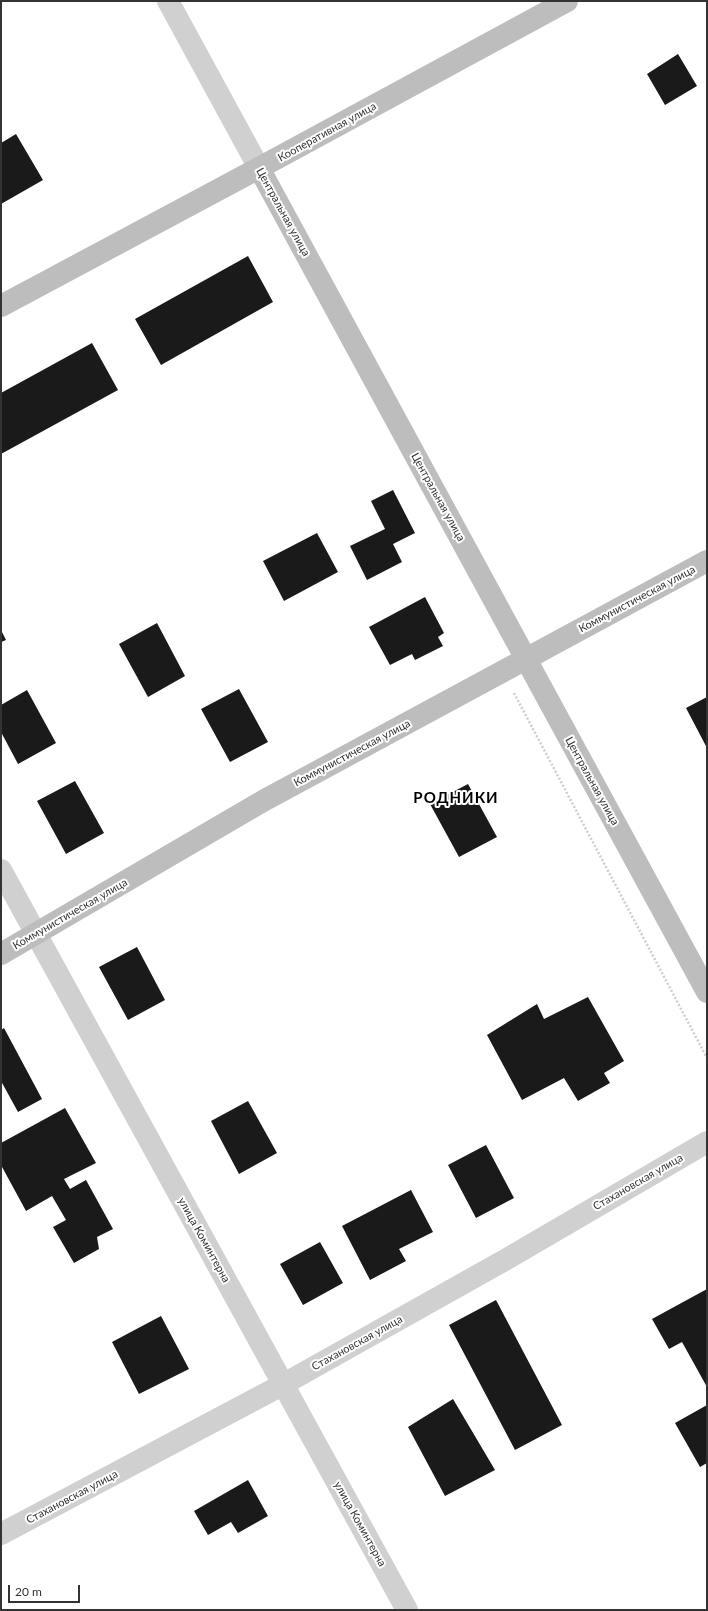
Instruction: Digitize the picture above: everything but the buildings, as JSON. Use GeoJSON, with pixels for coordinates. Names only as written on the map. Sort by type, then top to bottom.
{"type":"FeatureCollection","features":[{"type":"Feature","properties":{"kind":"street","name":"Центральная улица"},"geometry":{"type":"LineString","coordinates":[[168,1],[707,992]]}},
{"type":"Feature","properties":{"kind":"street","name":"Кооперативная улица"},"geometry":{"type":"LineString","coordinates":[[1,306],[567,1]]}},
{"type":"Feature","properties":{"kind":"street","name":"Коммунистическая улица"},"geometry":{"type":"LineString","coordinates":[[1,954],[263,801],[707,561]]}},
{"type":"Feature","properties":{"kind":"street","name":"улица Коминтерна"},"geometry":{"type":"LineString","coordinates":[[1,870],[282,1385],[407,1610]]}},
{"type":"Feature","properties":{"kind":"street","name":"Стахановская улица"},"geometry":{"type":"LineString","coordinates":[[1,1534],[282,1385],[505,1260],[707,1142]]}},
{"type":"Feature","properties":{"kind":"path"},"geometry":{"type":"LineString","coordinates":[[505,670],[513,692],[707,1058]]}},
{"type":"Feature","properties":{"kind":"district","name":"РОДНИКИ"},"geometry":{"type":"Point","coordinates":[456,798]}}]}
